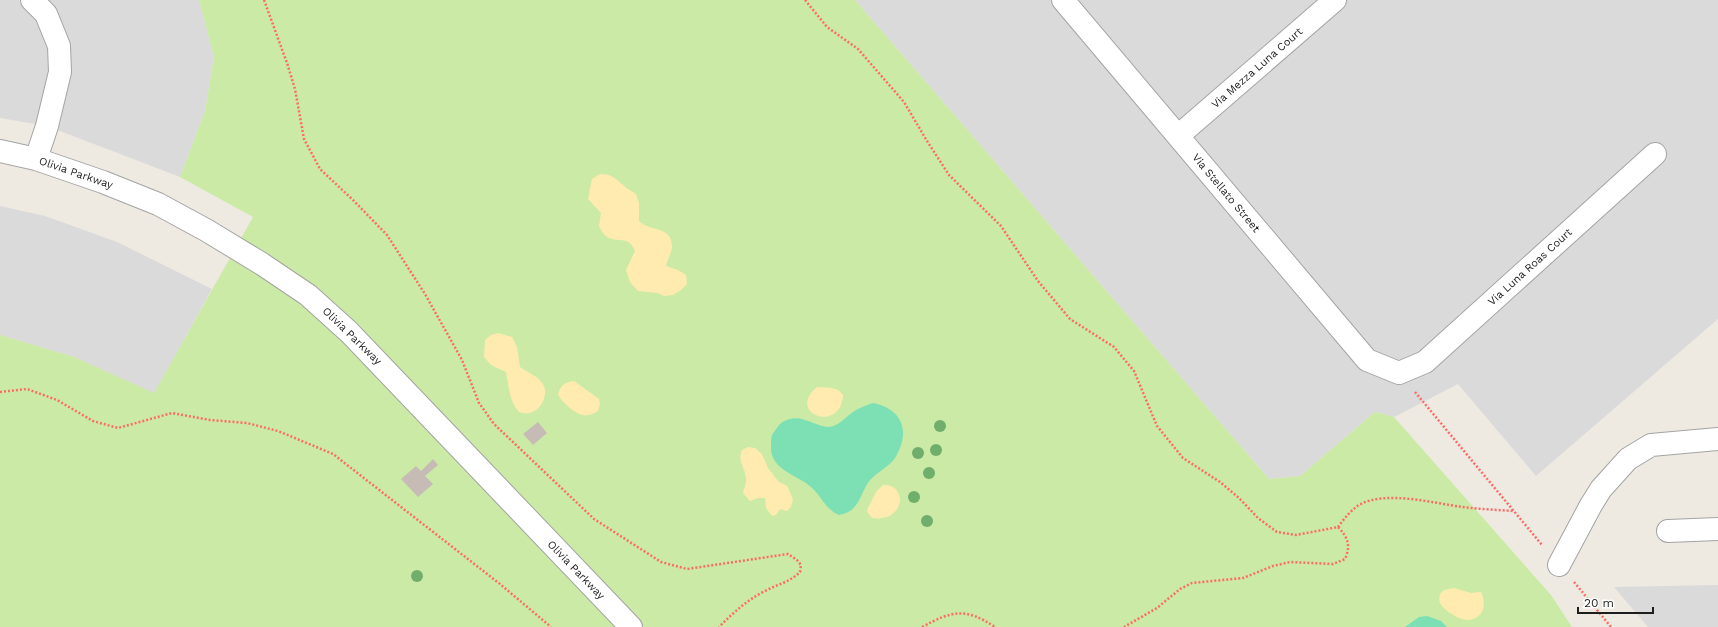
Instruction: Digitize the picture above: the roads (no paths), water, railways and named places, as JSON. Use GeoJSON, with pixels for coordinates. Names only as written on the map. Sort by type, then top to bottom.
{"type":"FeatureCollection","features":[{"type":"Feature","properties":{"kind":"street"},"geometry":{"type":"LineString","coordinates":[[32,0],[46,14],[60,46],[60,72],[48,126],[36,159]]}},
{"type":"Feature","properties":{"kind":"street","name":"Via Stellato Street"},"geometry":{"type":"LineString","coordinates":[[1063,0],[1367,360],[1399,373]]}},
{"type":"Feature","properties":{"kind":"street","name":"Via Mezza Luna Court"},"geometry":{"type":"LineString","coordinates":[[1178,136],[1335,0]]}},
{"type":"Feature","properties":{"kind":"street","name":"Olivia Parkway"},"geometry":{"type":"LineString","coordinates":[[0,151],[36,159],[103,182],[158,204],[206,230],[262,264],[308,295],[349,332],[631,627]]}},
{"type":"Feature","properties":{"kind":"street","name":"Via Luna Roas Court"},"geometry":{"type":"LineString","coordinates":[[1399,373],[1426,362],[1655,154]]}},
{"type":"Feature","properties":{"kind":"street"},"geometry":{"type":"LineString","coordinates":[[1559,565],[1597,494],[1628,459],[1651,445],[1718,439]]}},
{"type":"Feature","properties":{"kind":"street"},"geometry":{"type":"LineString","coordinates":[[1668,531],[1718,529]]}}]}
